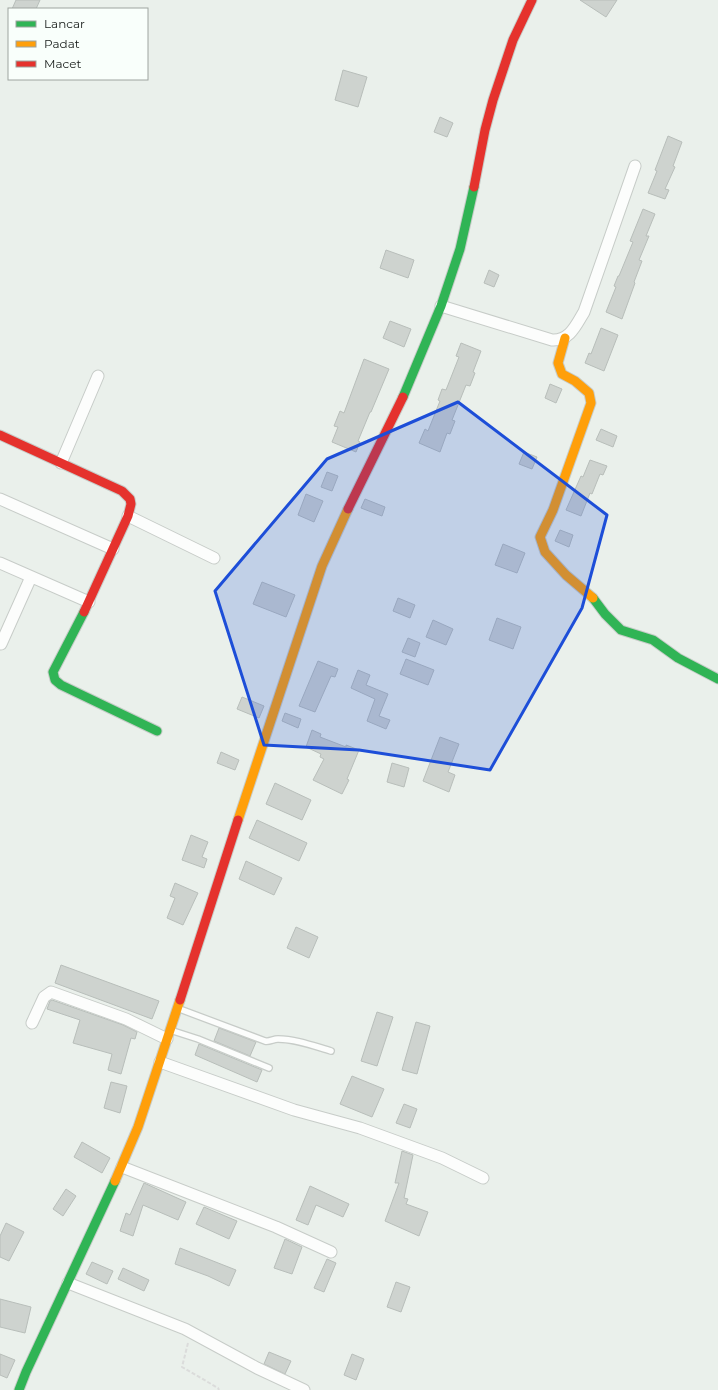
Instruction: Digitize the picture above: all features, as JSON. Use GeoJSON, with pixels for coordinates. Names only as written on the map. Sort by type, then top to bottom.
{"type":"FeatureCollection","features":[{"type":"Feature","properties":{"kind":"street"},"geometry":{"type":"LineString","coordinates":[[19,1390],[122,1167],[138,1127],[322,566],[356,491],[404,395],[441,306],[460,249],[474,190],[485,130],[493,100],[513,40],[532,0]]}},
{"type":"Feature","properties":{"kind":"street"},"geometry":{"type":"LineString","coordinates":[[441,306],[552,340],[560,340],[565,338],[575,328],[584,312],[635,166]]}},
{"type":"Feature","properties":{"kind":"street"},"geometry":{"type":"LineString","coordinates":[[565,338],[558,363],[562,374],[575,382],[588,393],[591,402],[552,510],[540,538],[545,552],[566,575],[591,595],[605,614],[621,630],[653,640],[678,658],[718,679]]}},
{"type":"Feature","properties":{"kind":"street"},"geometry":{"type":"LineString","coordinates":[[60,463],[98,376]]}},
{"type":"Feature","properties":{"kind":"street"},"geometry":{"type":"LineString","coordinates":[[0,435],[128,494],[132,502],[128,516],[53,676],[61,685],[157,731]]}},
{"type":"Feature","properties":{"kind":"street"},"geometry":{"type":"LineString","coordinates":[[0,499],[113,548]]}},
{"type":"Feature","properties":{"kind":"street"},"geometry":{"type":"LineString","coordinates":[[128,516],[214,558]]}},
{"type":"Feature","properties":{"kind":"street"},"geometry":{"type":"LineString","coordinates":[[0,563],[89,602]]}},
{"type":"Feature","properties":{"kind":"street"},"geometry":{"type":"LineString","coordinates":[[1,644],[31,577]]}},
{"type":"Feature","properties":{"kind":"street"},"geometry":{"type":"LineString","coordinates":[[32,1023],[44,997],[51,992],[169,1034]]}},
{"type":"Feature","properties":{"kind":"street"},"geometry":{"type":"LineString","coordinates":[[160,1062],[294,1110],[360,1128],[442,1158],[483,1178]]}},
{"type":"Feature","properties":{"kind":"street"},"geometry":{"type":"LineString","coordinates":[[122,1167],[276,1227],[331,1252]]}},
{"type":"Feature","properties":{"kind":"street"},"geometry":{"type":"LineString","coordinates":[[68,1283],[185,1329],[282,1381],[304,1390]]}},
{"type":"Feature","properties":{"kind":"lane"},"geometry":{"type":"LineString","coordinates":[[177,1008],[265,1041],[269,1042],[276,1039],[298,1042],[331,1051]]}},
{"type":"Feature","properties":{"kind":"lane"},"geometry":{"type":"LineString","coordinates":[[169,1034],[198,1039],[269,1068]]}},
{"type":"Feature","properties":{"kind":"path"},"geometry":{"type":"LineString","coordinates":[[185,1329],[189,1335],[182,1367],[218,1388],[218,1390]]}},
{"type":"Feature","properties":{"kind":"highlighted area"},"geometry":{"type":"Polygon","coordinates":[[[458,402],[607,515],[582,608],[490,770],[359,750],[264,745],[215,591],[327,459],[458,402]]]}},
{"type":"Feature","properties":{"kind":"building"},"geometry":{"type":"Polygon","coordinates":[[[16,0],[40,0],[36,8],[12,8],[16,0]]]}},
{"type":"Feature","properties":{"kind":"building"},"geometry":{"type":"Polygon","coordinates":[[[580,0],[617,0],[606,17],[580,0]]]}},
{"type":"Feature","properties":{"kind":"building"},"geometry":{"type":"Polygon","coordinates":[[[343,70],[367,77],[358,107],[335,100],[343,70]]]}},
{"type":"Feature","properties":{"kind":"building"},"geometry":{"type":"Polygon","coordinates":[[[440,117],[453,123],[447,137],[434,132],[440,117]]]}},
{"type":"Feature","properties":{"kind":"building"},"geometry":{"type":"Polygon","coordinates":[[[668,136],[682,142],[673,166],[675,167],[665,189],[669,190],[665,199],[648,193],[657,171],[655,170],[668,136]]]}},
{"type":"Feature","properties":{"kind":"building"},"geometry":{"type":"Polygon","coordinates":[[[643,209],[655,214],[646,236],[649,236],[639,260],[642,261],[622,319],[606,312],[616,287],[614,286],[633,242],[630,241],[643,209]]]}},
{"type":"Feature","properties":{"kind":"building"},"geometry":{"type":"Polygon","coordinates":[[[386,250],[414,260],[408,278],[380,268],[386,250]]]}},
{"type":"Feature","properties":{"kind":"building"},"geometry":{"type":"Polygon","coordinates":[[[489,270],[499,275],[494,287],[484,283],[489,270]]]}},
{"type":"Feature","properties":{"kind":"building"},"geometry":{"type":"Polygon","coordinates":[[[390,321],[411,329],[404,347],[383,338],[390,321]]]}},
{"type":"Feature","properties":{"kind":"building"},"geometry":{"type":"Polygon","coordinates":[[[601,328],[618,335],[604,371],[585,363],[589,353],[591,354],[601,328]]]}},
{"type":"Feature","properties":{"kind":"building"},"geometry":{"type":"Polygon","coordinates":[[[461,343],[481,351],[473,372],[475,373],[470,386],[466,385],[452,420],[455,421],[450,434],[447,433],[440,452],[419,443],[425,429],[428,431],[440,401],[438,400],[442,389],[446,390],[459,357],[456,356],[461,343]]]}},
{"type":"Feature","properties":{"kind":"building"},"geometry":{"type":"Polygon","coordinates":[[[364,359],[389,369],[358,441],[360,442],[356,452],[332,442],[338,427],[334,426],[340,411],[344,413],[364,359]]]}},
{"type":"Feature","properties":{"kind":"building"},"geometry":{"type":"Polygon","coordinates":[[[550,384],[562,389],[556,403],[545,398],[550,384]]]}},
{"type":"Feature","properties":{"kind":"building"},"geometry":{"type":"Polygon","coordinates":[[[601,429],[617,436],[613,447],[596,440],[601,429]]]}},
{"type":"Feature","properties":{"kind":"building"},"geometry":{"type":"Polygon","coordinates":[[[524,452],[537,457],[532,469],[519,464],[524,452]]]}},
{"type":"Feature","properties":{"kind":"building"},"geometry":{"type":"Polygon","coordinates":[[[590,460],[607,466],[603,475],[600,474],[592,494],[590,493],[581,516],[566,510],[590,460]]]}},
{"type":"Feature","properties":{"kind":"building"},"geometry":{"type":"Polygon","coordinates":[[[327,472],[338,476],[332,491],[321,487],[327,472]]]}},
{"type":"Feature","properties":{"kind":"building"},"geometry":{"type":"Polygon","coordinates":[[[306,494],[323,501],[314,522],[298,515],[306,494]]]}},
{"type":"Feature","properties":{"kind":"building"},"geometry":{"type":"Polygon","coordinates":[[[365,499],[385,507],[382,516],[361,508],[365,499]]]}},
{"type":"Feature","properties":{"kind":"building"},"geometry":{"type":"Polygon","coordinates":[[[560,530],[573,535],[569,547],[555,541],[560,530]]]}},
{"type":"Feature","properties":{"kind":"building"},"geometry":{"type":"Polygon","coordinates":[[[503,544],[525,553],[517,573],[495,565],[503,544]]]}},
{"type":"Feature","properties":{"kind":"building"},"geometry":{"type":"Polygon","coordinates":[[[262,582],[295,595],[286,617],[253,604],[262,582]]]}},
{"type":"Feature","properties":{"kind":"building"},"geometry":{"type":"Polygon","coordinates":[[[398,598],[415,605],[410,618],[393,611],[398,598]]]}},
{"type":"Feature","properties":{"kind":"building"},"geometry":{"type":"Polygon","coordinates":[[[497,618],[521,627],[513,649],[489,640],[497,618]]]}},
{"type":"Feature","properties":{"kind":"building"},"geometry":{"type":"Polygon","coordinates":[[[433,620],[453,629],[446,645],[426,637],[433,620]]]}},
{"type":"Feature","properties":{"kind":"building"},"geometry":{"type":"Polygon","coordinates":[[[408,638],[420,643],[415,657],[402,652],[408,638]]]}},
{"type":"Feature","properties":{"kind":"building"},"geometry":{"type":"Polygon","coordinates":[[[406,659],[434,670],[428,685],[400,674],[406,659]]]}},
{"type":"Feature","properties":{"kind":"building"},"geometry":{"type":"Polygon","coordinates":[[[318,661],[338,669],[335,677],[331,676],[315,712],[299,706],[318,661]]]}},
{"type":"Feature","properties":{"kind":"building"},"geometry":{"type":"Polygon","coordinates":[[[358,670],[370,675],[366,685],[388,694],[379,716],[390,720],[386,729],[367,721],[375,699],[351,688],[358,670]]]}},
{"type":"Feature","properties":{"kind":"building"},"geometry":{"type":"Polygon","coordinates":[[[242,697],[264,706],[259,718],[237,709],[242,697]]]}},
{"type":"Feature","properties":{"kind":"building"},"geometry":{"type":"Polygon","coordinates":[[[285,713],[301,719],[298,728],[282,721],[285,713]]]}},
{"type":"Feature","properties":{"kind":"building"},"geometry":{"type":"Polygon","coordinates":[[[312,730],[321,734],[320,737],[346,747],[346,745],[359,750],[347,779],[349,780],[342,794],[313,780],[324,759],[320,757],[321,754],[306,747],[312,730]]]}},
{"type":"Feature","properties":{"kind":"building"},"geometry":{"type":"Polygon","coordinates":[[[440,737],[459,744],[448,772],[455,775],[449,792],[423,781],[440,737]]]}},
{"type":"Feature","properties":{"kind":"building"},"geometry":{"type":"Polygon","coordinates":[[[221,752],[239,760],[235,770],[217,763],[221,752]]]}},
{"type":"Feature","properties":{"kind":"building"},"geometry":{"type":"Polygon","coordinates":[[[392,763],[409,768],[404,787],[387,782],[392,763]]]}},
{"type":"Feature","properties":{"kind":"building"},"geometry":{"type":"Polygon","coordinates":[[[275,783],[311,800],[302,820],[266,804],[275,783]]]}},
{"type":"Feature","properties":{"kind":"building"},"geometry":{"type":"Polygon","coordinates":[[[257,820],[307,843],[299,861],[249,838],[257,820]]]}},
{"type":"Feature","properties":{"kind":"building"},"geometry":{"type":"Polygon","coordinates":[[[191,835],[208,842],[202,857],[207,859],[204,868],[182,860],[191,835]]]}},
{"type":"Feature","properties":{"kind":"building"},"geometry":{"type":"Polygon","coordinates":[[[246,861],[282,878],[274,895],[239,879],[246,861]]]}},
{"type":"Feature","properties":{"kind":"building"},"geometry":{"type":"Polygon","coordinates":[[[175,883],[198,893],[183,925],[167,918],[175,898],[170,896],[175,883]]]}},
{"type":"Feature","properties":{"kind":"building"},"geometry":{"type":"Polygon","coordinates":[[[296,927],[318,937],[309,958],[287,948],[296,927]]]}},
{"type":"Feature","properties":{"kind":"building"},"geometry":{"type":"Polygon","coordinates":[[[61,965],[159,1001],[152,1019],[55,983],[61,965]]]}},
{"type":"Feature","properties":{"kind":"building"},"geometry":{"type":"Polygon","coordinates":[[[52,1000],[123,1025],[137,1032],[135,1039],[131,1038],[121,1074],[108,1070],[112,1054],[73,1043],[80,1020],[47,1009],[50,1001],[52,1000]]]}},
{"type":"Feature","properties":{"kind":"building"},"geometry":{"type":"Polygon","coordinates":[[[377,1012],[393,1017],[377,1066],[361,1061],[377,1012]]]}},
{"type":"Feature","properties":{"kind":"building"},"geometry":{"type":"Polygon","coordinates":[[[416,1022],[430,1026],[417,1074],[402,1070],[416,1022]]]}},
{"type":"Feature","properties":{"kind":"building"},"geometry":{"type":"Polygon","coordinates":[[[219,1028],[256,1042],[250,1056],[214,1041],[219,1028]]]}},
{"type":"Feature","properties":{"kind":"building"},"geometry":{"type":"Polygon","coordinates":[[[199,1044],[262,1070],[257,1082],[195,1055],[199,1044]]]}},
{"type":"Feature","properties":{"kind":"building"},"geometry":{"type":"Polygon","coordinates":[[[352,1076],[384,1089],[372,1117],[340,1104],[352,1076]]]}},
{"type":"Feature","properties":{"kind":"building"},"geometry":{"type":"Polygon","coordinates":[[[111,1082],[127,1086],[120,1113],[104,1108],[111,1082]]]}},
{"type":"Feature","properties":{"kind":"building"},"geometry":{"type":"Polygon","coordinates":[[[404,1104],[417,1109],[410,1128],[396,1123],[404,1104]]]}},
{"type":"Feature","properties":{"kind":"building"},"geometry":{"type":"Polygon","coordinates":[[[82,1142],[110,1158],[102,1173],[74,1157],[82,1142]]]}},
{"type":"Feature","properties":{"kind":"building"},"geometry":{"type":"Polygon","coordinates":[[[402,1151],[413,1155],[404,1198],[408,1199],[406,1204],[428,1212],[419,1236],[385,1221],[399,1183],[395,1183],[402,1151]]]}},
{"type":"Feature","properties":{"kind":"building"},"geometry":{"type":"Polygon","coordinates":[[[144,1183],[186,1202],[178,1220],[143,1205],[133,1236],[120,1231],[126,1213],[130,1215],[144,1183]]]}},
{"type":"Feature","properties":{"kind":"building"},"geometry":{"type":"Polygon","coordinates":[[[310,1186],[349,1204],[343,1217],[316,1205],[308,1225],[296,1220],[310,1186]]]}},
{"type":"Feature","properties":{"kind":"building"},"geometry":{"type":"Polygon","coordinates":[[[66,1189],[76,1196],[63,1216],[53,1209],[66,1189]]]}},
{"type":"Feature","properties":{"kind":"building"},"geometry":{"type":"Polygon","coordinates":[[[204,1207],[237,1221],[229,1239],[196,1224],[204,1207]]]}},
{"type":"Feature","properties":{"kind":"building"},"geometry":{"type":"Polygon","coordinates":[[[6,1223],[24,1232],[9,1261],[0,1257],[0,1236],[6,1223]]]}},
{"type":"Feature","properties":{"kind":"building"},"geometry":{"type":"Polygon","coordinates":[[[285,1239],[302,1247],[292,1274],[274,1268],[285,1239]]]}},
{"type":"Feature","properties":{"kind":"building"},"geometry":{"type":"Polygon","coordinates":[[[180,1248],[236,1270],[229,1286],[208,1276],[175,1264],[180,1248]]]}},
{"type":"Feature","properties":{"kind":"building"},"geometry":{"type":"Polygon","coordinates":[[[327,1259],[336,1263],[324,1292],[314,1288],[327,1259]]]}},
{"type":"Feature","properties":{"kind":"building"},"geometry":{"type":"Polygon","coordinates":[[[92,1262],[113,1271],[107,1284],[86,1274],[92,1262]]]}},
{"type":"Feature","properties":{"kind":"building"},"geometry":{"type":"Polygon","coordinates":[[[123,1268],[149,1280],[144,1291],[118,1279],[123,1268]]]}},
{"type":"Feature","properties":{"kind":"building"},"geometry":{"type":"Polygon","coordinates":[[[396,1282],[410,1287],[401,1312],[387,1307],[396,1282]]]}},
{"type":"Feature","properties":{"kind":"building"},"geometry":{"type":"Polygon","coordinates":[[[0,1299],[31,1307],[25,1333],[0,1327],[0,1299]]]}},
{"type":"Feature","properties":{"kind":"building"},"geometry":{"type":"Polygon","coordinates":[[[269,1352],[291,1361],[285,1374],[264,1364],[269,1352]]]}},
{"type":"Feature","properties":{"kind":"building"},"geometry":{"type":"Polygon","coordinates":[[[0,1354],[15,1360],[7,1378],[0,1375],[0,1354]]]}},
{"type":"Feature","properties":{"kind":"building"},"geometry":{"type":"Polygon","coordinates":[[[352,1354],[364,1359],[356,1380],[344,1375],[352,1354]]]}},
{"type":"Feature","properties":{"kind":"traffic: fast"},"geometry":{"type":"LineString","coordinates":[[403,397],[441,306],[460,249],[474,187]]}},
{"type":"Feature","properties":{"kind":"traffic: fast"},"geometry":{"type":"LineString","coordinates":[[593,598],[605,614],[621,630],[653,640],[678,658],[718,679]]}},
{"type":"Feature","properties":{"kind":"traffic: fast"},"geometry":{"type":"LineString","coordinates":[[84,612],[53,672],[55,680],[61,685],[157,731]]}},
{"type":"Feature","properties":{"kind":"traffic: fast"},"geometry":{"type":"LineString","coordinates":[[19,1390],[115,1181]]}},
{"type":"Feature","properties":{"kind":"traffic: slow"},"geometry":{"type":"LineString","coordinates":[[565,338],[558,363],[562,374],[575,381],[589,393],[591,403],[553,510],[540,537],[545,552],[566,575],[593,598]]}},
{"type":"Feature","properties":{"kind":"traffic: slow"},"geometry":{"type":"LineString","coordinates":[[238,820],[322,566],[348,509]]}},
{"type":"Feature","properties":{"kind":"traffic: slow"},"geometry":{"type":"LineString","coordinates":[[115,1181],[138,1127],[180,1000]]}},
{"type":"Feature","properties":{"kind":"traffic: jam"},"geometry":{"type":"LineString","coordinates":[[474,187],[485,130],[493,100],[513,40],[532,0]]}},
{"type":"Feature","properties":{"kind":"traffic: jam"},"geometry":{"type":"LineString","coordinates":[[348,509],[403,397]]}},
{"type":"Feature","properties":{"kind":"traffic: jam"},"geometry":{"type":"LineString","coordinates":[[0,435],[122,491],[130,499],[131,504],[128,516],[84,612]]}},
{"type":"Feature","properties":{"kind":"traffic: jam"},"geometry":{"type":"LineString","coordinates":[[180,1000],[238,820]]}}]}
